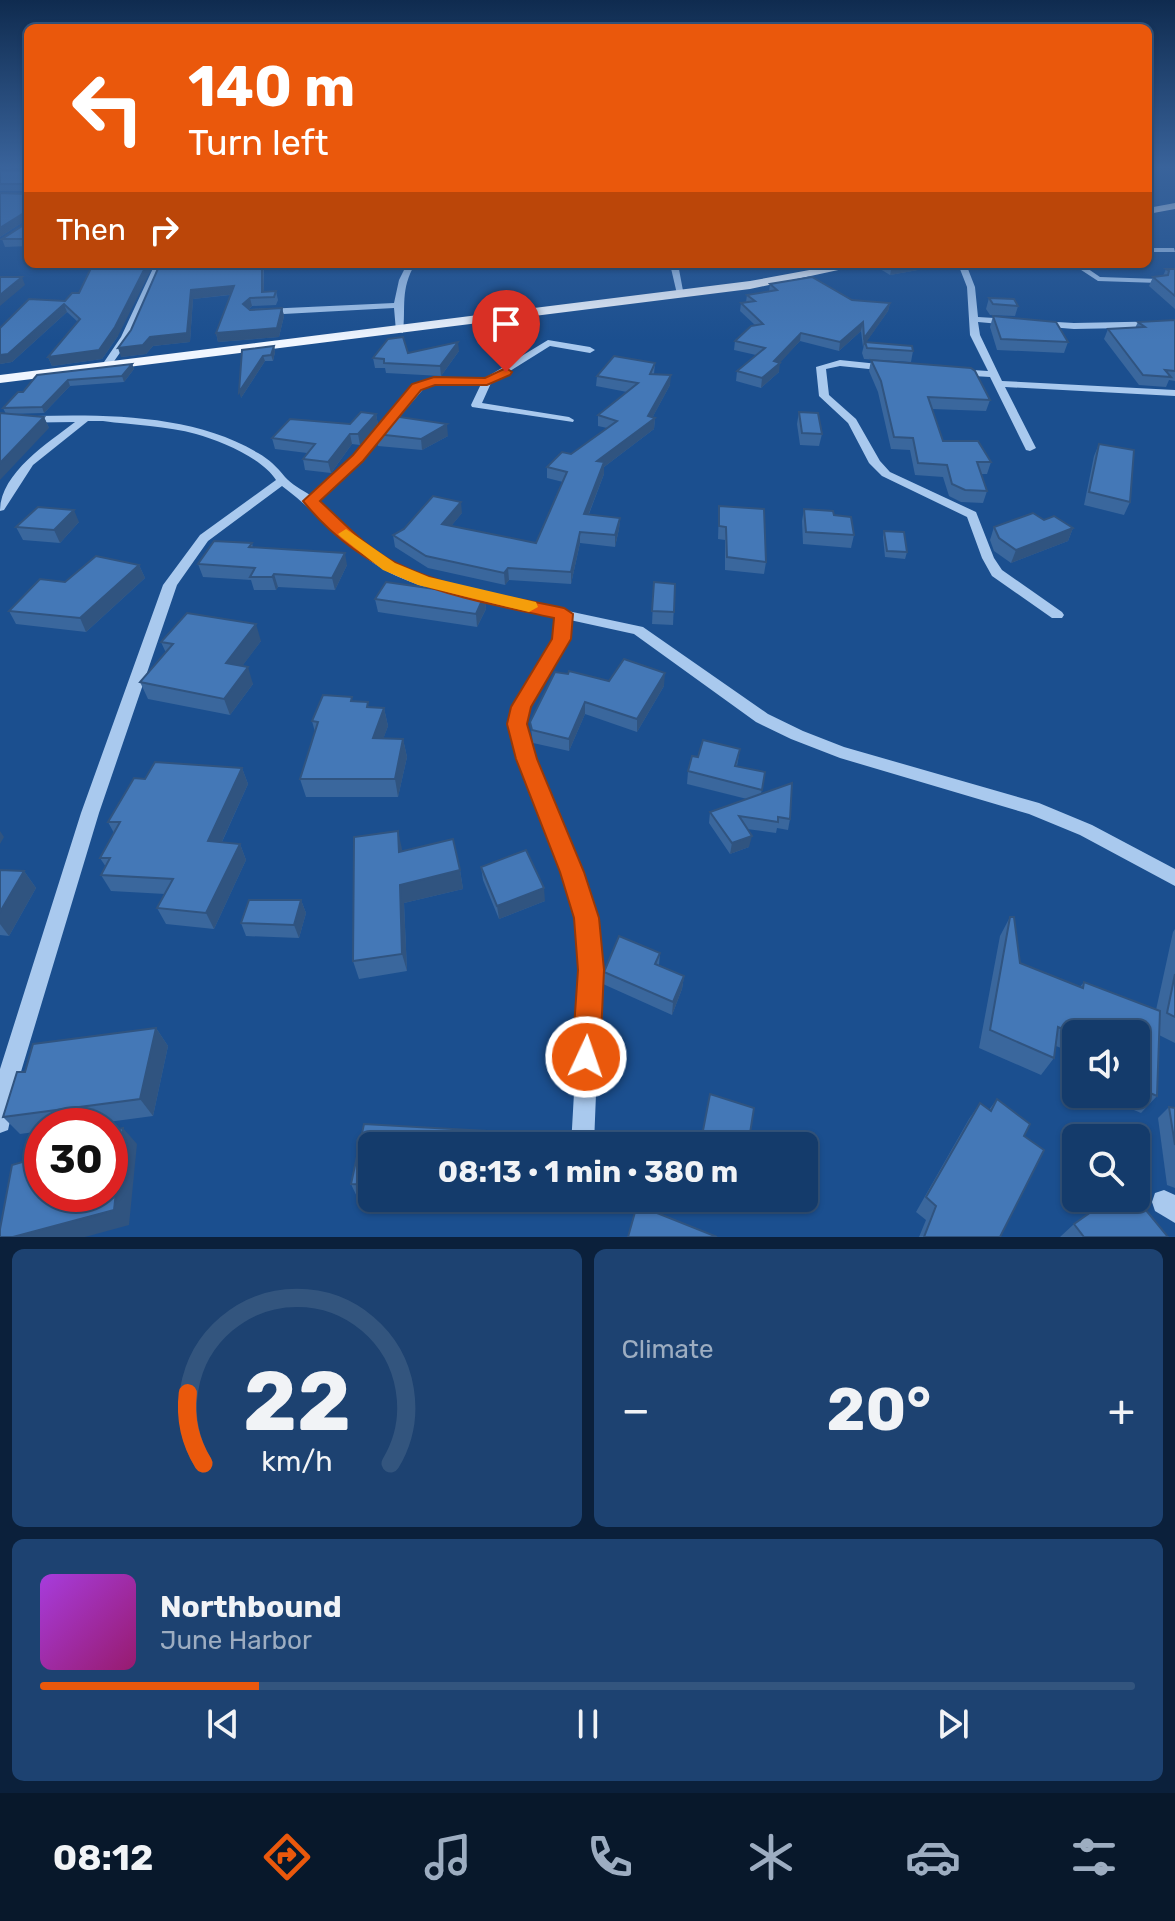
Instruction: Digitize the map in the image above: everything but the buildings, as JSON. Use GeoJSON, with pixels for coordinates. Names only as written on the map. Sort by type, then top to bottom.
{"type":"FeatureCollection","features":[{"type":"Feature","properties":{"kind":"main road"},"geometry":{"type":"LineString","coordinates":[[0,379],[750,285],[839,268]]}},
{"type":"Feature","properties":{"kind":"street"},"geometry":{"type":"LineString","coordinates":[[1152,250],[1174,250]]}},
{"type":"Feature","properties":{"kind":"street"},"geometry":{"type":"LineString","coordinates":[[107,365],[126,337],[157,268]]}},
{"type":"Feature","properties":{"kind":"street"},"geometry":{"type":"LineString","coordinates":[[400,331],[397,305],[402,278],[408,268]]}},
{"type":"Feature","properties":{"kind":"street"},"geometry":{"type":"LineString","coordinates":[[675,268],[681,294]]}},
{"type":"Feature","properties":{"kind":"street"},"geometry":{"type":"LineString","coordinates":[[964,268],[971,287],[975,335],[1030,448]]}},
{"type":"Feature","properties":{"kind":"street"},"geometry":{"type":"LineString","coordinates":[[1082,268],[1098,279],[1159,281]]}},
{"type":"Feature","properties":{"kind":"street"},"geometry":{"type":"LineString","coordinates":[[252,312],[397,305]]}},
{"type":"Feature","properties":{"kind":"street"},"geometry":{"type":"LineString","coordinates":[[974,319],[1017,322]]}},
{"type":"Feature","properties":{"kind":"street"},"geometry":{"type":"LineString","coordinates":[[1031,323],[1074,326],[1175,324]]}},
{"type":"Feature","properties":{"kind":"street"},"geometry":{"type":"LineString","coordinates":[[310,501],[358,458],[417,387],[434,381],[487,381],[548,343],[590,350]]}},
{"type":"Feature","properties":{"kind":"street"},"geometry":{"type":"LineString","coordinates":[[901,369],[829,364],[821,367],[824,396],[852,421],[875,463],[886,474],[972,515],[997,573],[1057,615]]}},
{"type":"Feature","properties":{"kind":"street"},"geometry":{"type":"LineString","coordinates":[[946,372],[995,379],[1175,393]]}},
{"type":"Feature","properties":{"kind":"street"},"geometry":{"type":"LineString","coordinates":[[487,381],[476,405],[569,420]]}},
{"type":"Feature","properties":{"kind":"street"},"geometry":{"type":"LineString","coordinates":[[0,507],[29,463],[85,419]]}},
{"type":"Feature","properties":{"kind":"street"},"geometry":{"type":"LineString","coordinates":[[0,420],[114,419],[198,431],[251,453],[273,467],[282,481],[389,567],[424,581],[478,596],[638,630],[762,718],[797,735],[840,752],[1033,808],[1086,830],[1175,878]]}},
{"type":"Feature","properties":{"kind":"street"},"geometry":{"type":"LineString","coordinates":[[0,1122],[9,1075],[90,813],[170,585],[204,538],[282,481]]}},
{"type":"Feature","properties":{"kind":"street"},"geometry":{"type":"LineString","coordinates":[[564,614],[561,639],[521,707],[517,724],[526,759],[572,872],[587,918],[591,970],[583,1132]]}},
{"type":"Feature","properties":{"kind":"slow traffic"},"geometry":{"type":"LineString","coordinates":[[346,534],[389,567],[424,581],[529,607]]}},
{"type":"Feature","properties":{"kind":"route"},"geometry":{"type":"LineString","coordinates":[[506,372],[487,381],[423,383],[358,458],[310,501],[367,552],[389,567],[424,581],[478,596],[564,614],[561,639],[521,707],[517,724],[526,759],[572,872],[587,918],[591,970],[586,1057]]}}]}
